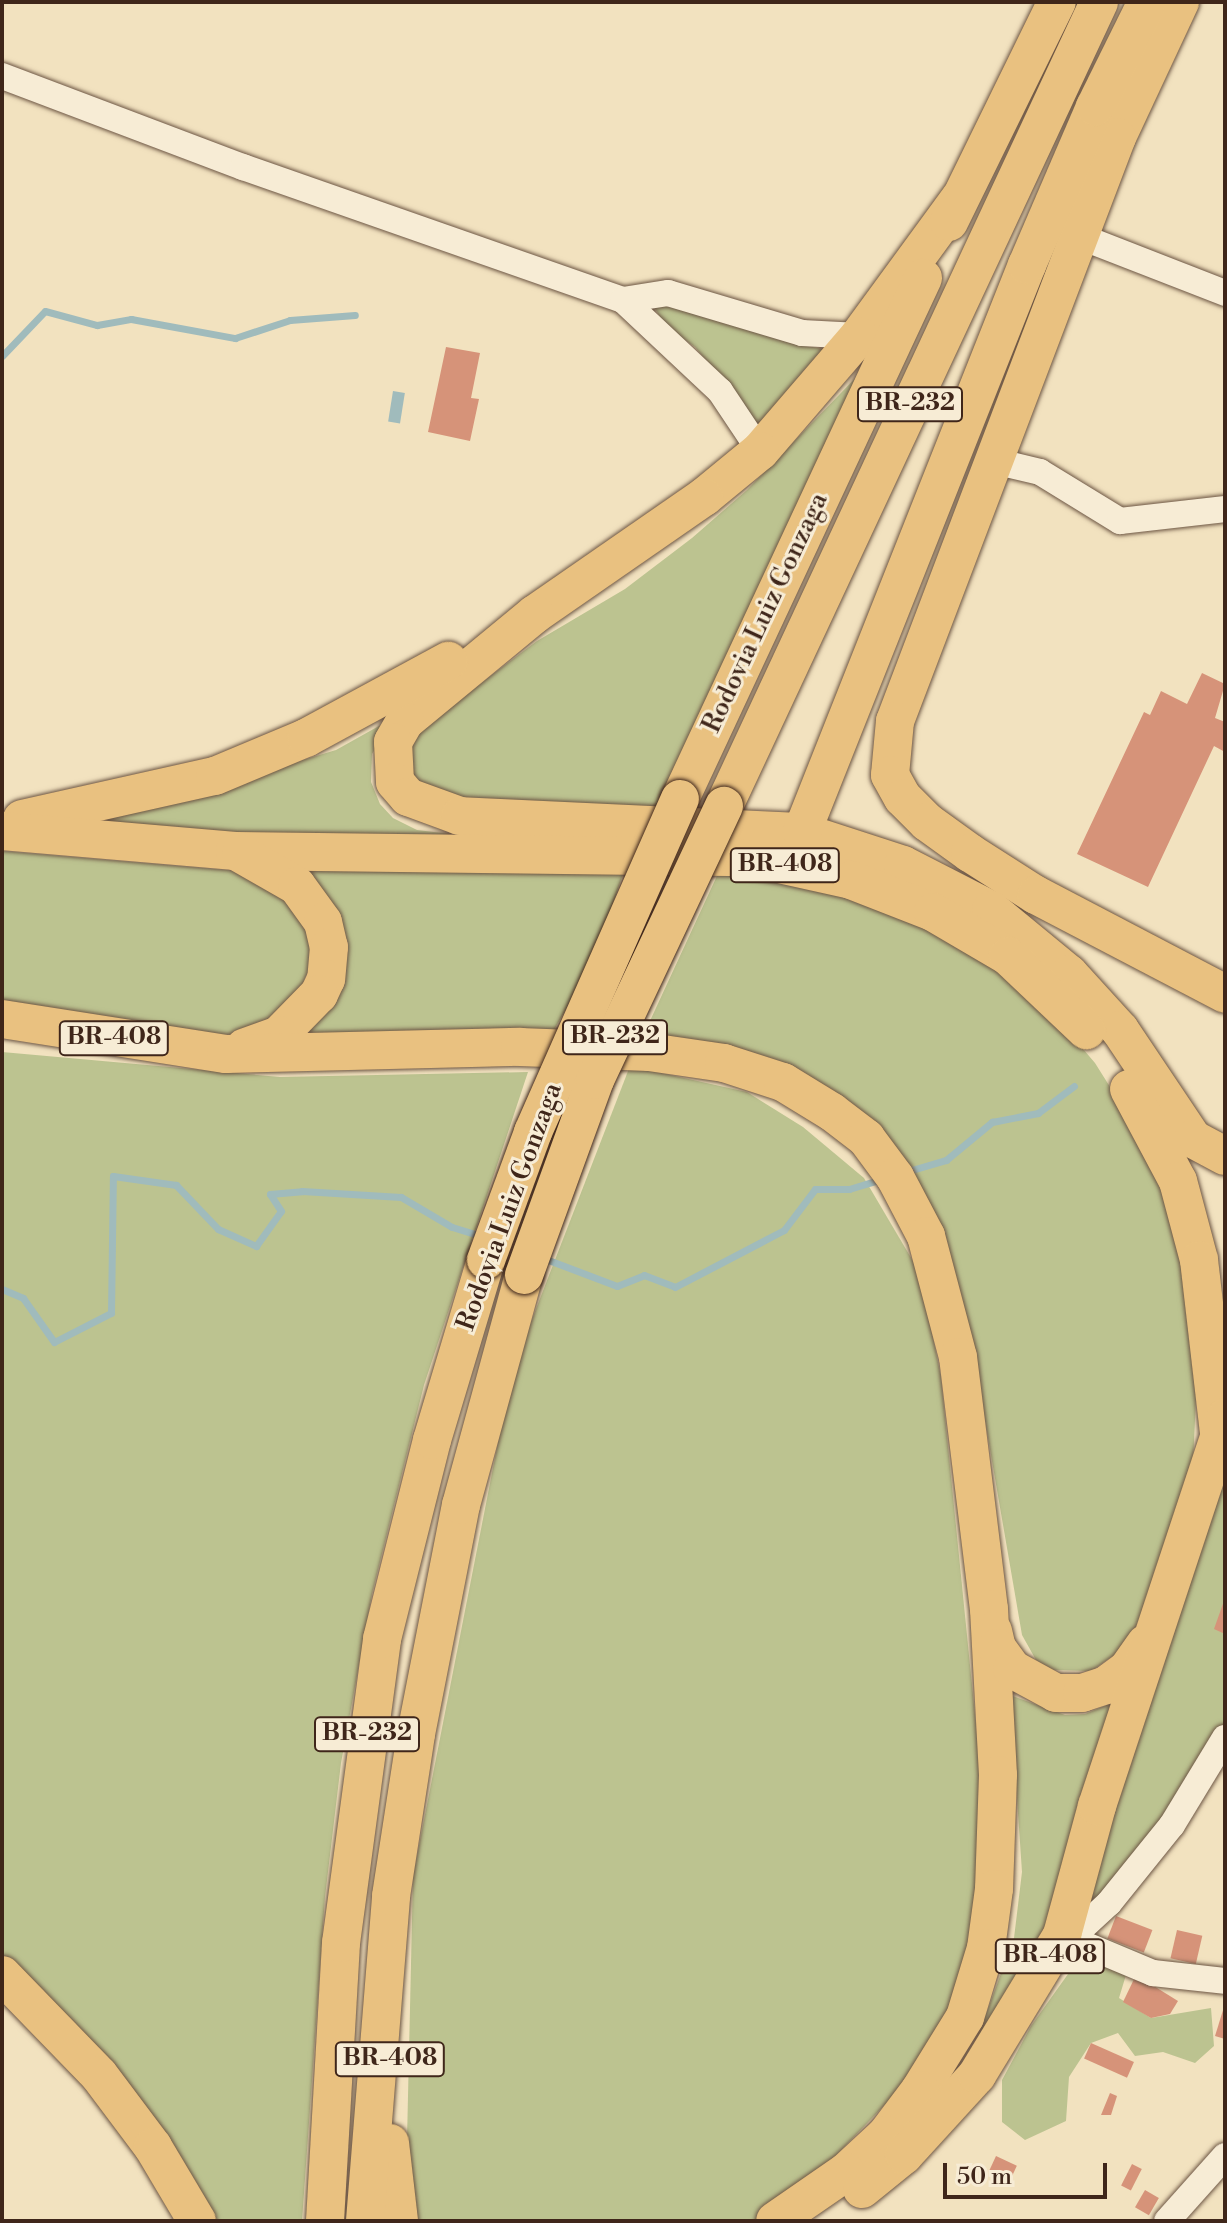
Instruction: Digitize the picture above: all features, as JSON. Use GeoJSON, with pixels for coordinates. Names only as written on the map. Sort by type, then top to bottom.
{"type":"FeatureCollection","features":[{"type":"Feature","properties":{"kind":"highway","name":"Rodovia Luiz Gonzaga"},"geometry":{"type":"LineString","coordinates":[[325,2221],[341,1943],[382,1639],[432,1440],[486,1260],[567,1049],[680,799],[960,198],[1057,2]]}},
{"type":"Feature","properties":{"kind":"highway","name":"Rodovia Luiz Gonzaga"},"geometry":{"type":"LineString","coordinates":[[365,2221],[391,1896],[455,1531],[524,1275],[595,1080],[1099,2]]}},
{"type":"Feature","properties":{"kind":"highway"},"geometry":{"type":"LineString","coordinates":[[802,832],[1027,265],[1095,107],[1147,2]]}},
{"type":"Feature","properties":{"kind":"highway"},"geometry":{"type":"LineString","coordinates":[[1180,2],[1079,236],[895,721],[890,775],[903,798],[970,853],[1036,895],[1225,994]]}},
{"type":"Feature","properties":{"kind":"highway"},"geometry":{"type":"LineString","coordinates":[[960,198],[859,336],[760,451],[681,514],[535,614],[405,721],[390,764],[395,782],[408,797],[460,816],[802,832],[903,865],[991,910],[1069,974],[1120,1030],[1193,1139],[1225,1156]]}},
{"type":"Feature","properties":{"kind":"highway"},"geometry":{"type":"LineString","coordinates":[[2,823],[111,803],[215,776],[306,738],[535,614]]}},
{"type":"Feature","properties":{"kind":"highway","name":"BR-408"},"geometry":{"type":"LineString","coordinates":[[2,831],[235,851],[733,857],[851,880],[933,912],[1008,956],[1103,1050],[1167,1158],[1199,1260],[1221,1441],[1097,1806],[1066,1937],[977,2075],[904,2155],[817,2221]]}},
{"type":"Feature","properties":{"kind":"highway"},"geometry":{"type":"LineString","coordinates":[[226,1054],[279,1035],[319,994],[328,967],[323,922],[311,901],[273,869],[235,851]]}},
{"type":"Feature","properties":{"kind":"highway","name":"BR-408"},"geometry":{"type":"LineString","coordinates":[[2,1019],[226,1054],[520,1047],[649,1052],[724,1063],[783,1082],[832,1112],[866,1138],[895,1177],[926,1236],[958,1357],[989,1609],[997,1852],[986,1948],[965,2017],[886,2135],[846,2172],[775,2221]]}},
{"type":"Feature","properties":{"kind":"highway"},"geometry":{"type":"LineString","coordinates":[[1167,1158],[1188,1170],[1225,1170]]}},
{"type":"Feature","properties":{"kind":"highway"},"geometry":{"type":"LineString","coordinates":[[989,1609],[997,1648],[1012,1669],[1056,1693],[1082,1693],[1127,1670],[1159,1617]]}},
{"type":"Feature","properties":{"kind":"highway","name":"BR-408"},"geometry":{"type":"LineString","coordinates":[[391,1896],[390,2136],[399,2221]]}},
{"type":"Feature","properties":{"kind":"highway"},"geometry":{"type":"LineString","coordinates":[[2,1975],[99,2075],[153,2147],[197,2221]]}},
{"type":"Feature","properties":{"kind":"street"},"geometry":{"type":"LineString","coordinates":[[2,76],[272,178],[623,300],[720,391],[760,451]]}},
{"type":"Feature","properties":{"kind":"street"},"geometry":{"type":"LineString","coordinates":[[1079,236],[1225,293]]}},
{"type":"Feature","properties":{"kind":"street"},"geometry":{"type":"LineString","coordinates":[[623,300],[668,293],[802,333],[859,336]]}},
{"type":"Feature","properties":{"kind":"street"},"geometry":{"type":"LineString","coordinates":[[994,461],[1040,472],[1105,517],[1120,521],[1225,509]]}},
{"type":"Feature","properties":{"kind":"street"},"geometry":{"type":"LineString","coordinates":[[1225,1738],[1172,1825],[1109,1903],[1066,1937],[1153,1973],[1225,1981]]}},
{"type":"Feature","properties":{"kind":"street"},"geometry":{"type":"LineString","coordinates":[[1167,2221],[1225,2156]]}},
{"type":"Feature","properties":{"kind":"green space"},"geometry":{"type":"Polygon","coordinates":[[[652,303],[676,304],[787,342],[833,351],[761,430],[695,347],[665,326],[652,303]]]}},
{"type":"Feature","properties":{"kind":"green space"},"geometry":{"type":"Polygon","coordinates":[[[869,364],[673,812],[426,796],[404,758],[424,726],[537,641],[625,589],[692,538],[747,490],[869,364]]]}},
{"type":"Feature","properties":{"kind":"green space"},"geometry":{"type":"Polygon","coordinates":[[[395,717],[372,754],[371,782],[380,804],[393,818],[417,830],[459,835],[101,832],[84,817],[194,793],[336,750],[395,717]]]}},
{"type":"Feature","properties":{"kind":"green space"},"geometry":{"type":"Polygon","coordinates":[[[2,851],[262,873],[286,891],[314,942],[311,964],[290,1014],[245,1037],[92,1024],[2,1004],[2,851]]]}},
{"type":"Feature","properties":{"kind":"green space"},"geometry":{"type":"Polygon","coordinates":[[[722,865],[847,887],[1025,981],[1095,1063],[1154,1157],[1177,1238],[1198,1355],[1193,1463],[1150,1607],[1123,1649],[1091,1671],[1052,1670],[1036,1660],[1022,1635],[976,1368],[867,1128],[643,1036],[722,865]]]}},
{"type":"Feature","properties":{"kind":"green space"},"geometry":{"type":"Polygon","coordinates":[[[288,866],[625,868],[592,965],[548,1040],[283,1046],[328,1008],[288,866]]]}},
{"type":"Feature","properties":{"kind":"green space"},"geometry":{"type":"Polygon","coordinates":[[[2,1052],[280,1077],[528,1072],[424,1385],[372,1594],[341,1763],[325,1897],[302,2221],[210,2221],[2,1964],[2,1052]]]}},
{"type":"Feature","properties":{"kind":"green space"},"geometry":{"type":"Polygon","coordinates":[[[630,1066],[747,1092],[803,1127],[864,1178],[920,1273],[941,1377],[989,1854],[967,1973],[922,2066],[799,2194],[756,2221],[417,2221],[406,2184],[413,1876],[512,1371],[630,1066]]]}},
{"type":"Feature","properties":{"kind":"green space"},"geometry":{"type":"Polygon","coordinates":[[[1225,1474],[1225,1732],[1220,1748],[1079,1921],[1225,1474]]]}},
{"type":"Feature","properties":{"kind":"green space"},"geometry":{"type":"Polygon","coordinates":[[[1010,1695],[1065,1715],[1085,1714],[1117,1701],[1043,1943],[970,2058],[1014,1938],[1022,1872],[1010,1695]]]}},
{"type":"Feature","properties":{"kind":"green space"},"geometry":{"type":"Polygon","coordinates":[[[1083,1953],[1126,1975],[1119,1998],[1151,2018],[1211,2008],[1214,2046],[1195,2063],[1163,2052],[1135,2056],[1118,2033],[1091,2043],[1069,2077],[1066,2121],[1025,2140],[1002,2122],[1002,2080],[1031,2026],[1083,1953]]]}},
{"type":"Feature","properties":{"kind":"water"},"geometry":{"type":"Polygon","coordinates":[[[393,391],[405,393],[400,423],[388,422],[393,391]]]}},
{"type":"Feature","properties":{"kind":"building"},"geometry":{"type":"Polygon","coordinates":[[[446,347],[480,353],[471,398],[479,399],[470,441],[428,432],[446,347]]]}},
{"type":"Feature","properties":{"kind":"building"},"geometry":{"type":"Polygon","coordinates":[[[1202,673],[1225,684],[1215,718],[1225,722],[1225,752],[1214,746],[1148,887],[1077,854],[1144,712],[1150,715],[1161,691],[1187,704],[1202,673]]]}},
{"type":"Feature","properties":{"kind":"building"},"geometry":{"type":"Polygon","coordinates":[[[1225,1598],[1225,1634],[1214,1629],[1225,1598]]]}},
{"type":"Feature","properties":{"kind":"building"},"geometry":{"type":"Polygon","coordinates":[[[1116,1916],[1152,1930],[1144,1952],[1107,1938],[1116,1916]]]}},
{"type":"Feature","properties":{"kind":"building"},"geometry":{"type":"Polygon","coordinates":[[[1177,1930],[1202,1936],[1196,1964],[1170,1958],[1177,1930]]]}},
{"type":"Feature","properties":{"kind":"building"},"geometry":{"type":"Polygon","coordinates":[[[1136,1975],[1178,2001],[1170,2014],[1151,2018],[1123,2002],[1136,1975]]]}},
{"type":"Feature","properties":{"kind":"building"},"geometry":{"type":"Polygon","coordinates":[[[1225,2007],[1225,2039],[1215,2036],[1225,2007]]]}},
{"type":"Feature","properties":{"kind":"building"},"geometry":{"type":"Polygon","coordinates":[[[1091,2043],[1134,2062],[1127,2078],[1084,2059],[1091,2043]]]}},
{"type":"Feature","properties":{"kind":"building"},"geometry":{"type":"Polygon","coordinates":[[[1110,2093],[1117,2096],[1111,2115],[1101,2115],[1110,2093]]]}},
{"type":"Feature","properties":{"kind":"building"},"geometry":{"type":"Polygon","coordinates":[[[996,2156],[1017,2166],[1010,2181],[989,2171],[996,2156]]]}},
{"type":"Feature","properties":{"kind":"building"},"geometry":{"type":"Polygon","coordinates":[[[1132,2164],[1142,2169],[1131,2190],[1121,2185],[1132,2164]]]}},
{"type":"Feature","properties":{"kind":"building"},"geometry":{"type":"Polygon","coordinates":[[[1145,2190],[1159,2198],[1149,2215],[1135,2207],[1145,2190]]]}},
{"type":"Feature","properties":{"kind":"waterway"},"geometry":{"type":"LineString","coordinates":[[2,356],[45,311],[97,325],[131,319],[235,338],[290,320],[355,315]]}},
{"type":"Feature","properties":{"kind":"waterway"},"geometry":{"type":"LineString","coordinates":[[905,1172],[946,1160],[992,1122],[1038,1113],[1074,1086]]}},
{"type":"Feature","properties":{"kind":"waterway"},"geometry":{"type":"LineString","coordinates":[[2,1289],[23,1298],[54,1342],[111,1313],[113,1176],[176,1185],[218,1229],[256,1246],[281,1211],[270,1194],[302,1191],[401,1197],[452,1227],[482,1236]]}},
{"type":"Feature","properties":{"kind":"waterway"},"geometry":{"type":"LineString","coordinates":[[543,1258],[617,1286],[644,1275],[675,1287],[784,1230],[815,1189],[849,1189],[882,1179]]}}]}
